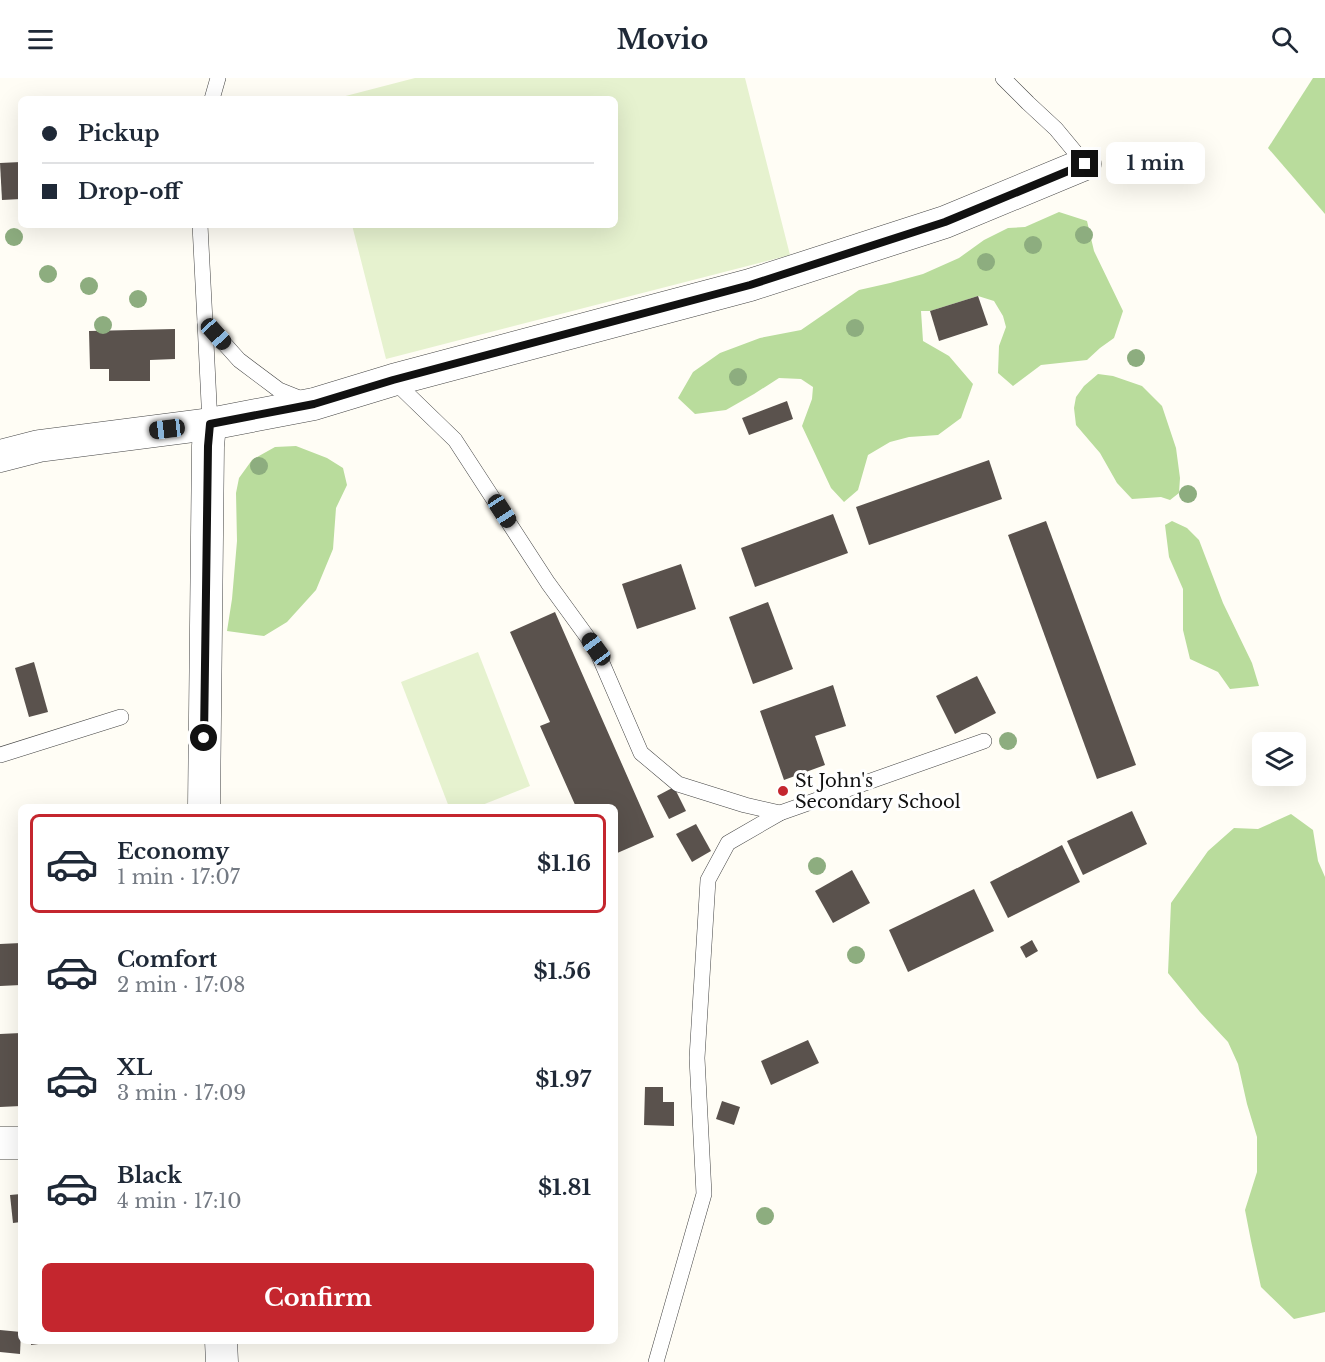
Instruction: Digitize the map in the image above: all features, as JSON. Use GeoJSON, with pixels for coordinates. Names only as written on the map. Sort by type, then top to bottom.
{"type":"FeatureCollection","features":[{"type":"Feature","properties":{"kind":"street"},"geometry":{"type":"LineString","coordinates":[[0,456],[39,446],[210,424],[314,404],[393,380],[750,285],[945,222],[1085,164]]}},
{"type":"Feature","properties":{"kind":"street"},"geometry":{"type":"LineString","coordinates":[[204,804],[210,424]]}},
{"type":"Feature","properties":{"kind":"street"},"geometry":{"type":"LineString","coordinates":[[0,1143],[18,1143]]}},
{"type":"Feature","properties":{"kind":"street"},"geometry":{"type":"LineString","coordinates":[[221,1344],[222,1362]]}},
{"type":"Feature","properties":{"kind":"lane"},"geometry":{"type":"LineString","coordinates":[[213,96],[218,78]]}},
{"type":"Feature","properties":{"kind":"lane"},"geometry":{"type":"LineString","coordinates":[[1003,78],[1056,129],[1085,164]]}},
{"type":"Feature","properties":{"kind":"lane"},"geometry":{"type":"LineString","coordinates":[[200,228],[210,424]]}},
{"type":"Feature","properties":{"kind":"lane"},"geometry":{"type":"LineString","coordinates":[[205,322],[239,360],[279,390],[314,404]]}},
{"type":"Feature","properties":{"kind":"lane"},"geometry":{"type":"LineString","coordinates":[[393,380],[455,440],[548,583],[596,649],[641,753],[678,784],[745,805],[780,813]]}},
{"type":"Feature","properties":{"kind":"lane"},"geometry":{"type":"LineString","coordinates":[[0,755],[121,717]]}},
{"type":"Feature","properties":{"kind":"lane"},"geometry":{"type":"LineString","coordinates":[[656,1362],[704,1194],[697,1059],[708,880],[728,843],[780,813],[984,741]]}},
{"type":"Feature","properties":{"kind":"green space"},"geometry":{"type":"Polygon","coordinates":[[[415,78],[745,78],[790,255],[386,359],[353,228],[618,228],[618,96],[346,96],[415,78]]]}},
{"type":"Feature","properties":{"kind":"green space"},"geometry":{"type":"Polygon","coordinates":[[[1313,78],[1325,78],[1325,214],[1268,148],[1313,78]]]}},
{"type":"Feature","properties":{"kind":"green space"},"geometry":{"type":"Polygon","coordinates":[[[1059,212],[1087,221],[1094,251],[1123,311],[1114,338],[1087,360],[1041,365],[1013,386],[998,373],[999,346],[1006,327],[1003,316],[994,301],[978,296],[930,311],[921,311],[923,341],[949,356],[973,384],[961,418],[938,435],[909,437],[890,442],[868,455],[858,490],[844,502],[831,488],[802,426],[812,399],[813,387],[801,379],[779,378],[726,410],[695,414],[678,398],[693,372],[720,353],[760,338],[801,330],[859,290],[923,274],[959,258],[984,240],[1008,228],[1025,227],[1059,212]]]}},
{"type":"Feature","properties":{"kind":"green space"},"geometry":{"type":"Polygon","coordinates":[[[1098,374],[1113,376],[1142,386],[1162,406],[1176,448],[1180,478],[1179,493],[1170,500],[1161,497],[1132,499],[1117,483],[1100,453],[1076,425],[1074,408],[1076,397],[1084,386],[1098,374]]]}},
{"type":"Feature","properties":{"kind":"green space"},"geometry":{"type":"Polygon","coordinates":[[[296,446],[327,458],[343,468],[347,485],[336,508],[333,549],[316,590],[287,622],[264,636],[227,631],[237,541],[236,493],[239,478],[252,460],[275,447],[296,446]]]}},
{"type":"Feature","properties":{"kind":"green space"},"geometry":{"type":"Polygon","coordinates":[[[1172,521],[1187,528],[1199,540],[1223,603],[1252,663],[1259,686],[1230,689],[1218,672],[1190,659],[1183,630],[1183,589],[1169,557],[1165,525],[1172,521]]]}},
{"type":"Feature","properties":{"kind":"green space"},"geometry":{"type":"Polygon","coordinates":[[[478,652],[530,786],[485,804],[448,804],[401,682],[478,652]]]}},
{"type":"Feature","properties":{"kind":"green space"},"geometry":{"type":"Polygon","coordinates":[[[1291,814],[1313,830],[1318,861],[1325,877],[1325,1312],[1294,1319],[1261,1287],[1245,1210],[1257,1172],[1257,1137],[1238,1064],[1228,1042],[1168,973],[1171,903],[1208,851],[1234,828],[1258,829],[1291,814]]]}},
{"type":"Feature","properties":{"kind":"building"},"geometry":{"type":"Polygon","coordinates":[[[18,162],[18,199],[2,200],[0,163],[18,162]]]}},
{"type":"Feature","properties":{"kind":"building"},"geometry":{"type":"Polygon","coordinates":[[[978,296],[988,325],[939,341],[930,311],[978,296]]]}},
{"type":"Feature","properties":{"kind":"building"},"geometry":{"type":"Polygon","coordinates":[[[175,329],[175,359],[150,360],[150,381],[109,381],[109,369],[90,369],[89,331],[175,329]]]}},
{"type":"Feature","properties":{"kind":"building"},"geometry":{"type":"Polygon","coordinates":[[[787,401],[793,419],[749,435],[742,418],[787,401]]]}},
{"type":"Feature","properties":{"kind":"building"},"geometry":{"type":"Polygon","coordinates":[[[989,460],[1002,499],[869,545],[856,507],[989,460]]]}},
{"type":"Feature","properties":{"kind":"building"},"geometry":{"type":"Polygon","coordinates":[[[833,514],[848,553],[755,587],[741,548],[833,514]]]}},
{"type":"Feature","properties":{"kind":"building"},"geometry":{"type":"Polygon","coordinates":[[[1046,521],[1136,765],[1097,779],[1008,535],[1046,521]]]}},
{"type":"Feature","properties":{"kind":"building"},"geometry":{"type":"Polygon","coordinates":[[[681,564],[696,609],[637,629],[622,584],[681,564]]]}},
{"type":"Feature","properties":{"kind":"building"},"geometry":{"type":"Polygon","coordinates":[[[768,602],[793,669],[753,684],[729,617],[768,602]]]}},
{"type":"Feature","properties":{"kind":"building"},"geometry":{"type":"Polygon","coordinates":[[[555,612],[654,837],[618,853],[618,804],[575,804],[540,726],[550,722],[510,632],[555,612]]]}},
{"type":"Feature","properties":{"kind":"building"},"geometry":{"type":"Polygon","coordinates":[[[34,662],[48,712],[29,717],[15,668],[34,662]]]}},
{"type":"Feature","properties":{"kind":"building"},"geometry":{"type":"Polygon","coordinates":[[[977,676],[996,713],[955,734],[936,696],[977,676]]]}},
{"type":"Feature","properties":{"kind":"building"},"geometry":{"type":"Polygon","coordinates":[[[833,685],[846,726],[815,736],[825,765],[784,780],[760,711],[833,685]]]}},
{"type":"Feature","properties":{"kind":"building"},"geometry":{"type":"Polygon","coordinates":[[[674,787],[686,811],[669,819],[657,796],[674,787]]]}},
{"type":"Feature","properties":{"kind":"building"},"geometry":{"type":"Polygon","coordinates":[[[1132,811],[1147,844],[1083,875],[1067,841],[1132,811]]]}},
{"type":"Feature","properties":{"kind":"building"},"geometry":{"type":"Polygon","coordinates":[[[696,824],[711,851],[692,862],[676,834],[696,824]]]}},
{"type":"Feature","properties":{"kind":"building"},"geometry":{"type":"Polygon","coordinates":[[[1062,845],[1080,882],[1008,918],[990,882],[1062,845]]]}},
{"type":"Feature","properties":{"kind":"building"},"geometry":{"type":"Polygon","coordinates":[[[852,870],[870,903],[833,923],[815,891],[852,870]]]}},
{"type":"Feature","properties":{"kind":"building"},"geometry":{"type":"Polygon","coordinates":[[[974,889],[994,931],[908,972],[889,930],[974,889]]]}},
{"type":"Feature","properties":{"kind":"building"},"geometry":{"type":"Polygon","coordinates":[[[1032,940],[1038,951],[1026,958],[1020,947],[1032,940]]]}},
{"type":"Feature","properties":{"kind":"building"},"geometry":{"type":"Polygon","coordinates":[[[18,943],[18,985],[0,986],[0,944],[18,943]]]}},
{"type":"Feature","properties":{"kind":"building"},"geometry":{"type":"Polygon","coordinates":[[[18,1033],[18,1106],[0,1107],[0,1034],[18,1033]]]}},
{"type":"Feature","properties":{"kind":"building"},"geometry":{"type":"Polygon","coordinates":[[[808,1040],[819,1063],[771,1085],[761,1061],[808,1040]]]}},
{"type":"Feature","properties":{"kind":"building"},"geometry":{"type":"Polygon","coordinates":[[[645,1087],[663,1087],[663,1102],[674,1102],[674,1126],[644,1125],[645,1087]]]}},
{"type":"Feature","properties":{"kind":"building"},"geometry":{"type":"Polygon","coordinates":[[[722,1101],[740,1107],[734,1125],[716,1119],[722,1101]]]}},
{"type":"Feature","properties":{"kind":"building"},"geometry":{"type":"Polygon","coordinates":[[[18,1194],[18,1222],[13,1223],[10,1195],[18,1194]]]}},
{"type":"Feature","properties":{"kind":"building"},"geometry":{"type":"Polygon","coordinates":[[[0,1330],[18,1332],[20,1354],[0,1352],[0,1330]]]}},
{"type":"Feature","properties":{"kind":"place","name":"St John's Secondary School"},"geometry":{"type":"Point","coordinates":[783,791]}},
{"type":"Feature","properties":{"kind":"route"},"geometry":{"type":"LineString","coordinates":[[204,738],[210,424],[314,404],[393,380],[750,285],[945,222],[1085,164]]}}]}
